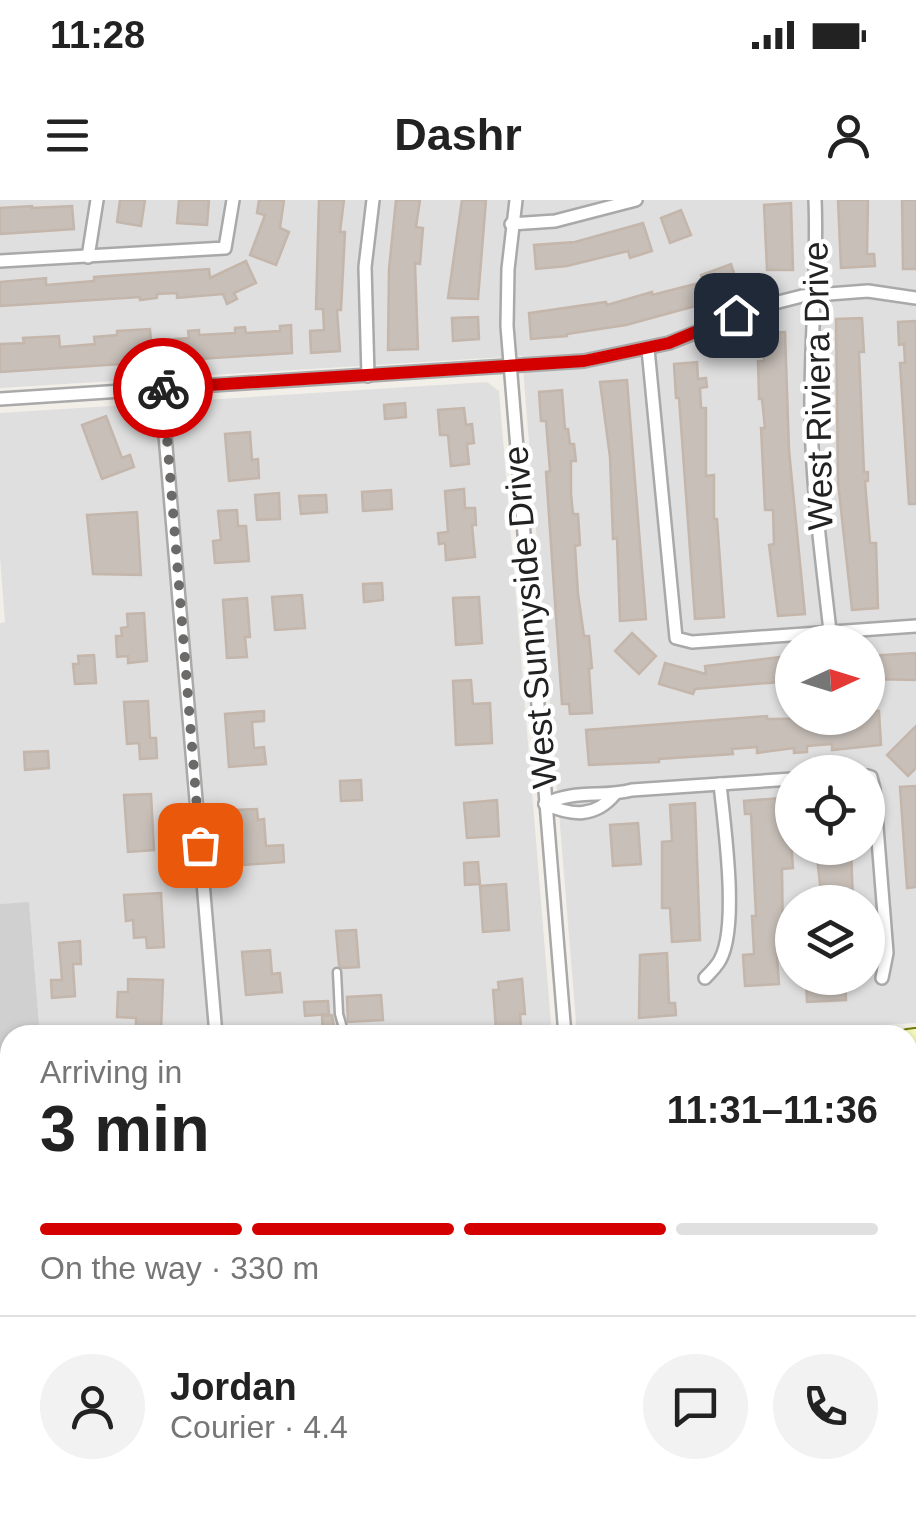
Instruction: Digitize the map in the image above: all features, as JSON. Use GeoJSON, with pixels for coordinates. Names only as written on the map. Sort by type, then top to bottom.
{"type":"FeatureCollection","features":[{"type":"Feature","properties":{"kind":"street"},"geometry":{"type":"LineString","coordinates":[[88,257],[96,200]]}},
{"type":"Feature","properties":{"kind":"street"},"geometry":{"type":"LineString","coordinates":[[0,261],[225,248],[233,200]]}},
{"type":"Feature","properties":{"kind":"street"},"geometry":{"type":"LineString","coordinates":[[368,376],[364,266],[373,200]]}},
{"type":"Feature","properties":{"kind":"street","name":"West Sunnyside Drive"},"geometry":{"type":"LineString","coordinates":[[516,200],[511,224],[507,326],[564,1025]]}},
{"type":"Feature","properties":{"kind":"street"},"geometry":{"type":"LineString","coordinates":[[511,224],[555,221],[636,200]]}},
{"type":"Feature","properties":{"kind":"street","name":"West Riviera Drive"},"geometry":{"type":"LineString","coordinates":[[814,200],[811,418],[829,625]]}},
{"type":"Feature","properties":{"kind":"street"},"geometry":{"type":"LineString","coordinates":[[0,399],[584,361],[648,348],[763,306],[813,296],[868,290],[916,298]]}},
{"type":"Feature","properties":{"kind":"street"},"geometry":{"type":"LineString","coordinates":[[648,348],[671,618],[676,638],[692,642],[775,636]]}},
{"type":"Feature","properties":{"kind":"street"},"geometry":{"type":"LineString","coordinates":[[162,388],[215,1025]]}},
{"type":"Feature","properties":{"kind":"street"},"geometry":{"type":"LineString","coordinates":[[885,628],[916,626]]}},
{"type":"Feature","properties":{"kind":"street"},"geometry":{"type":"LineString","coordinates":[[546,804],[563,795],[775,780]]}},
{"type":"Feature","properties":{"kind":"street"},"geometry":{"type":"LineString","coordinates":[[705,978],[720,960],[726,934],[728,872],[720,784]]}},
{"type":"Feature","properties":{"kind":"street"},"geometry":{"type":"LineString","coordinates":[[546,804],[566,813],[594,810],[604,808],[615,794]]}},
{"type":"Feature","properties":{"kind":"street"},"geometry":{"type":"LineString","coordinates":[[885,925],[885,966]]}},
{"type":"Feature","properties":{"kind":"lane"},"geometry":{"type":"LineString","coordinates":[[594,792],[594,810]]}},
{"type":"Feature","properties":{"kind":"lane"},"geometry":{"type":"LineString","coordinates":[[337,972],[342,1025]]}},
{"type":"Feature","properties":{"kind":"shaded area"},"geometry":{"type":"Polygon","coordinates":[[[0,200],[916,200],[916,1023],[576,1025],[522,356],[0,388],[0,200]]]}},
{"type":"Feature","properties":{"kind":"shaded area"},"geometry":{"type":"Polygon","coordinates":[[[487,382],[499,391],[551,1025],[39,1025],[29,903],[0,904],[0,623],[5,622],[0,557],[0,413],[487,382]]]}},
{"type":"Feature","properties":{"kind":"shaded area"},"geometry":{"type":"Polygon","coordinates":[[[29,902],[39,1025],[0,1025],[0,904],[29,902]]]}},
{"type":"Feature","properties":{"kind":"building"},"geometry":{"type":"Polygon","coordinates":[[[120,200],[145,200],[141,226],[117,222],[120,200]]]}},
{"type":"Feature","properties":{"kind":"building"},"geometry":{"type":"Polygon","coordinates":[[[179,200],[209,200],[207,225],[177,223],[179,200]]]}},
{"type":"Feature","properties":{"kind":"building"},"geometry":{"type":"Polygon","coordinates":[[[259,200],[284,200],[280,228],[289,232],[276,265],[250,255],[265,215],[257,213],[259,200]]]}},
{"type":"Feature","properties":{"kind":"building"},"geometry":{"type":"Polygon","coordinates":[[[319,200],[344,200],[340,232],[345,232],[341,310],[337,310],[340,351],[311,353],[310,331],[324,330],[323,309],[316,309],[319,200]]]}},
{"type":"Feature","properties":{"kind":"building"},"geometry":{"type":"Polygon","coordinates":[[[396,200],[420,200],[416,227],[423,228],[420,264],[415,263],[418,349],[388,350],[389,269],[396,200]]]}},
{"type":"Feature","properties":{"kind":"building"},"geometry":{"type":"Polygon","coordinates":[[[462,200],[486,200],[478,299],[448,298],[462,200]]]}},
{"type":"Feature","properties":{"kind":"building"},"geometry":{"type":"Polygon","coordinates":[[[838,200],[868,200],[867,254],[874,254],[875,266],[841,268],[838,200]]]}},
{"type":"Feature","properties":{"kind":"building"},"geometry":{"type":"Polygon","coordinates":[[[902,200],[916,200],[916,269],[903,269],[902,200]]]}},
{"type":"Feature","properties":{"kind":"building"},"geometry":{"type":"Polygon","coordinates":[[[791,203],[793,270],[767,270],[764,205],[791,203]]]}},
{"type":"Feature","properties":{"kind":"building"},"geometry":{"type":"Polygon","coordinates":[[[72,206],[74,229],[0,234],[0,208],[72,206]]]}},
{"type":"Feature","properties":{"kind":"building"},"geometry":{"type":"Polygon","coordinates":[[[681,210],[691,235],[670,243],[661,218],[681,210]]]}},
{"type":"Feature","properties":{"kind":"building"},"geometry":{"type":"Polygon","coordinates":[[[643,223],[652,251],[630,258],[628,251],[567,266],[536,269],[534,245],[575,242],[643,223]]]}},
{"type":"Feature","properties":{"kind":"building"},"geometry":{"type":"Polygon","coordinates":[[[246,261],[256,283],[234,293],[237,299],[227,304],[223,294],[177,298],[177,293],[140,300],[0,306],[0,282],[46,278],[46,285],[94,281],[94,277],[209,269],[210,278],[246,261]]]}},
{"type":"Feature","properties":{"kind":"building"},"geometry":{"type":"Polygon","coordinates":[[[731,264],[739,289],[699,305],[626,325],[531,339],[529,313],[606,302],[607,305],[652,295],[703,282],[701,275],[731,264]]]}},
{"type":"Feature","properties":{"kind":"building"},"geometry":{"type":"Polygon","coordinates":[[[478,317],[479,339],[453,341],[452,318],[478,317]]]}},
{"type":"Feature","properties":{"kind":"building"},"geometry":{"type":"Polygon","coordinates":[[[862,318],[864,352],[859,352],[864,472],[868,472],[865,481],[870,543],[876,543],[878,608],[852,610],[838,482],[836,319],[862,318]]]}},
{"type":"Feature","properties":{"kind":"building"},"geometry":{"type":"Polygon","coordinates":[[[916,321],[916,504],[909,504],[900,363],[905,363],[904,344],[899,345],[898,322],[916,321]]]}},
{"type":"Feature","properties":{"kind":"building"},"geometry":{"type":"Polygon","coordinates":[[[291,325],[292,353],[0,372],[0,344],[24,343],[23,338],[59,336],[60,347],[95,344],[94,337],[117,335],[117,331],[150,329],[151,341],[189,338],[188,331],[199,330],[199,335],[235,333],[235,328],[245,327],[246,333],[280,331],[280,326],[291,325]]]}},
{"type":"Feature","properties":{"kind":"building"},"geometry":{"type":"Polygon","coordinates":[[[785,332],[789,450],[805,614],[778,616],[769,545],[774,544],[773,510],[765,510],[761,428],[765,428],[758,361],[764,361],[762,333],[785,332]]]}},
{"type":"Feature","properties":{"kind":"building"},"geometry":{"type":"Polygon","coordinates":[[[697,362],[698,379],[706,378],[707,387],[700,388],[701,408],[706,408],[706,476],[714,475],[714,519],[724,617],[695,619],[674,364],[697,362]]]}},
{"type":"Feature","properties":{"kind":"building"},"geometry":{"type":"Polygon","coordinates":[[[627,380],[646,619],[620,621],[617,538],[613,539],[610,457],[600,382],[627,380]]]}},
{"type":"Feature","properties":{"kind":"building"},"geometry":{"type":"Polygon","coordinates":[[[562,390],[565,429],[570,444],[574,444],[576,461],[571,461],[571,494],[573,514],[578,514],[578,594],[584,636],[589,636],[592,713],[570,714],[569,704],[562,704],[546,472],[550,471],[539,392],[562,390]]]}},
{"type":"Feature","properties":{"kind":"building"},"geometry":{"type":"Polygon","coordinates":[[[405,403],[406,417],[385,419],[384,405],[405,403]]]}},
{"type":"Feature","properties":{"kind":"building"},"geometry":{"type":"Polygon","coordinates":[[[464,408],[466,425],[472,424],[474,443],[467,444],[469,464],[451,466],[448,435],[440,435],[438,410],[464,408]]]}},
{"type":"Feature","properties":{"kind":"building"},"geometry":{"type":"Polygon","coordinates":[[[106,416],[122,458],[130,455],[134,467],[102,479],[82,425],[106,416]]]}},
{"type":"Feature","properties":{"kind":"building"},"geometry":{"type":"Polygon","coordinates":[[[250,432],[252,460],[258,459],[259,478],[229,481],[225,434],[250,432]]]}},
{"type":"Feature","properties":{"kind":"building"},"geometry":{"type":"Polygon","coordinates":[[[464,489],[465,508],[475,508],[475,557],[446,560],[445,543],[439,544],[438,533],[448,532],[445,491],[464,489]]]}},
{"type":"Feature","properties":{"kind":"building"},"geometry":{"type":"Polygon","coordinates":[[[391,490],[392,509],[363,511],[362,492],[391,490]]]}},
{"type":"Feature","properties":{"kind":"building"},"geometry":{"type":"Polygon","coordinates":[[[279,493],[280,519],[257,520],[255,495],[279,493]]]}},
{"type":"Feature","properties":{"kind":"building"},"geometry":{"type":"Polygon","coordinates":[[[326,495],[327,512],[301,514],[299,496],[326,495]]]}},
{"type":"Feature","properties":{"kind":"building"},"geometry":{"type":"Polygon","coordinates":[[[237,510],[238,526],[246,526],[249,561],[215,563],[213,541],[221,540],[218,511],[237,510]]]}},
{"type":"Feature","properties":{"kind":"building"},"geometry":{"type":"Polygon","coordinates":[[[137,512],[141,575],[93,574],[87,515],[137,512]]]}},
{"type":"Feature","properties":{"kind":"building"},"geometry":{"type":"Polygon","coordinates":[[[382,583],[383,600],[364,602],[363,584],[382,583]]]}},
{"type":"Feature","properties":{"kind":"building"},"geometry":{"type":"Polygon","coordinates":[[[302,595],[305,628],[275,630],[272,597],[302,595]]]}},
{"type":"Feature","properties":{"kind":"building"},"geometry":{"type":"Polygon","coordinates":[[[479,597],[482,643],[456,645],[453,598],[479,597]]]}},
{"type":"Feature","properties":{"kind":"building"},"geometry":{"type":"Polygon","coordinates":[[[247,598],[247,657],[227,658],[223,600],[247,598]]]}},
{"type":"Feature","properties":{"kind":"building"},"geometry":{"type":"Polygon","coordinates":[[[144,613],[147,661],[128,663],[128,656],[117,657],[116,636],[122,636],[121,628],[128,627],[127,614],[144,613]]]}},
{"type":"Feature","properties":{"kind":"building"},"geometry":{"type":"Polygon","coordinates":[[[632,633],[656,656],[639,674],[615,651],[632,633]]]}},
{"type":"Feature","properties":{"kind":"building"},"geometry":{"type":"Polygon","coordinates":[[[916,653],[916,680],[885,679],[885,655],[916,653]]]}},
{"type":"Feature","properties":{"kind":"building"},"geometry":{"type":"Polygon","coordinates":[[[94,655],[96,683],[75,684],[73,664],[79,664],[78,656],[94,655]]]}},
{"type":"Feature","properties":{"kind":"building"},"geometry":{"type":"Polygon","coordinates":[[[775,658],[775,682],[695,689],[693,694],[659,684],[665,663],[706,674],[705,666],[775,658]]]}},
{"type":"Feature","properties":{"kind":"building"},"geometry":{"type":"Polygon","coordinates":[[[471,680],[473,704],[490,703],[492,743],[456,745],[453,681],[471,680]]]}},
{"type":"Feature","properties":{"kind":"building"},"geometry":{"type":"Polygon","coordinates":[[[148,701],[150,738],[156,738],[157,758],[140,759],[139,743],[127,744],[124,702],[148,701]]]}},
{"type":"Feature","properties":{"kind":"building"},"geometry":{"type":"Polygon","coordinates":[[[264,711],[264,721],[252,722],[254,748],[264,747],[266,764],[229,767],[225,714],[264,711]]]}},
{"type":"Feature","properties":{"kind":"building"},"geometry":{"type":"Polygon","coordinates":[[[775,719],[775,735],[880,735],[881,745],[832,750],[832,744],[807,746],[807,752],[794,753],[794,748],[757,753],[757,747],[732,749],[733,754],[659,762],[589,765],[586,730],[775,719]]]}},
{"type":"Feature","properties":{"kind":"building"},"geometry":{"type":"Polygon","coordinates":[[[916,726],[916,768],[908,776],[887,755],[916,726]]]}},
{"type":"Feature","properties":{"kind":"building"},"geometry":{"type":"Polygon","coordinates":[[[48,751],[49,768],[25,770],[24,752],[48,751]]]}},
{"type":"Feature","properties":{"kind":"building"},"geometry":{"type":"Polygon","coordinates":[[[361,780],[362,800],[341,801],[340,781],[361,780]]]}},
{"type":"Feature","properties":{"kind":"building"},"geometry":{"type":"Polygon","coordinates":[[[916,786],[916,887],[907,888],[900,787],[916,786]]]}},
{"type":"Feature","properties":{"kind":"building"},"geometry":{"type":"Polygon","coordinates":[[[151,794],[154,850],[128,852],[124,795],[151,794]]]}},
{"type":"Feature","properties":{"kind":"building"},"geometry":{"type":"Polygon","coordinates":[[[775,798],[775,865],[793,865],[782,869],[782,885],[775,885],[775,984],[745,986],[743,955],[754,954],[752,916],[756,916],[751,814],[745,814],[744,801],[775,798]]]}},
{"type":"Feature","properties":{"kind":"building"},"geometry":{"type":"Polygon","coordinates":[[[497,800],[499,836],[467,838],[464,803],[497,800]]]}},
{"type":"Feature","properties":{"kind":"building"},"geometry":{"type":"Polygon","coordinates":[[[695,803],[700,940],[672,942],[670,908],[662,908],[662,842],[672,841],[670,805],[695,803]]]}},
{"type":"Feature","properties":{"kind":"building"},"geometry":{"type":"Polygon","coordinates":[[[257,809],[258,820],[264,819],[266,846],[283,845],[284,862],[244,865],[242,834],[237,835],[235,810],[257,809]]]}},
{"type":"Feature","properties":{"kind":"building"},"geometry":{"type":"Polygon","coordinates":[[[638,823],[641,864],[613,866],[610,825],[638,823]]]}},
{"type":"Feature","properties":{"kind":"building"},"geometry":{"type":"Polygon","coordinates":[[[478,862],[480,884],[465,885],[464,863],[478,862]]]}},
{"type":"Feature","properties":{"kind":"building"},"geometry":{"type":"Polygon","coordinates":[[[818,865],[852,865],[852,885],[820,885],[818,865]]]}},
{"type":"Feature","properties":{"kind":"building"},"geometry":{"type":"Polygon","coordinates":[[[506,884],[509,930],[483,932],[480,886],[506,884]]]}},
{"type":"Feature","properties":{"kind":"building"},"geometry":{"type":"Polygon","coordinates":[[[161,893],[164,947],[147,948],[146,937],[134,938],[133,920],[126,921],[124,895],[161,893]]]}},
{"type":"Feature","properties":{"kind":"building"},"geometry":{"type":"Polygon","coordinates":[[[356,930],[359,967],[342,968],[336,931],[356,930]]]}},
{"type":"Feature","properties":{"kind":"building"},"geometry":{"type":"Polygon","coordinates":[[[80,941],[81,964],[73,964],[75,996],[52,998],[51,980],[62,980],[59,943],[80,941]]]}},
{"type":"Feature","properties":{"kind":"building"},"geometry":{"type":"Polygon","coordinates":[[[270,950],[272,974],[280,973],[282,992],[246,995],[242,952],[270,950]]]}},
{"type":"Feature","properties":{"kind":"building"},"geometry":{"type":"Polygon","coordinates":[[[667,953],[669,1003],[675,1003],[676,1015],[639,1018],[640,955],[667,953]]]}},
{"type":"Feature","properties":{"kind":"building"},"geometry":{"type":"Polygon","coordinates":[[[128,979],[163,980],[161,1025],[136,1025],[136,1018],[117,1017],[118,992],[128,992],[128,979]]]}},
{"type":"Feature","properties":{"kind":"building"},"geometry":{"type":"Polygon","coordinates":[[[522,979],[525,1014],[520,1014],[521,1025],[496,1025],[493,990],[499,990],[498,982],[522,979]]]}},
{"type":"Feature","properties":{"kind":"building"},"geometry":{"type":"Polygon","coordinates":[[[381,995],[383,1020],[348,1022],[347,997],[381,995]]]}},
{"type":"Feature","properties":{"kind":"building"},"geometry":{"type":"Polygon","coordinates":[[[807,995],[846,995],[846,1000],[807,1002],[807,995]]]}},
{"type":"Feature","properties":{"kind":"building"},"geometry":{"type":"Polygon","coordinates":[[[328,1001],[329,1014],[305,1016],[304,1002],[328,1001]]]}},
{"type":"Feature","properties":{"kind":"building"},"geometry":{"type":"Polygon","coordinates":[[[332,1015],[334,1025],[322,1025],[322,1016],[332,1015]]]}},
{"type":"Feature","properties":{"kind":"way so far"},"geometry":{"type":"LineString","coordinates":[[163,388],[200,845]]}},
{"type":"Feature","properties":{"kind":"route"},"geometry":{"type":"LineString","coordinates":[[163,388],[584,361],[669,343],[736,315]]}}]}
